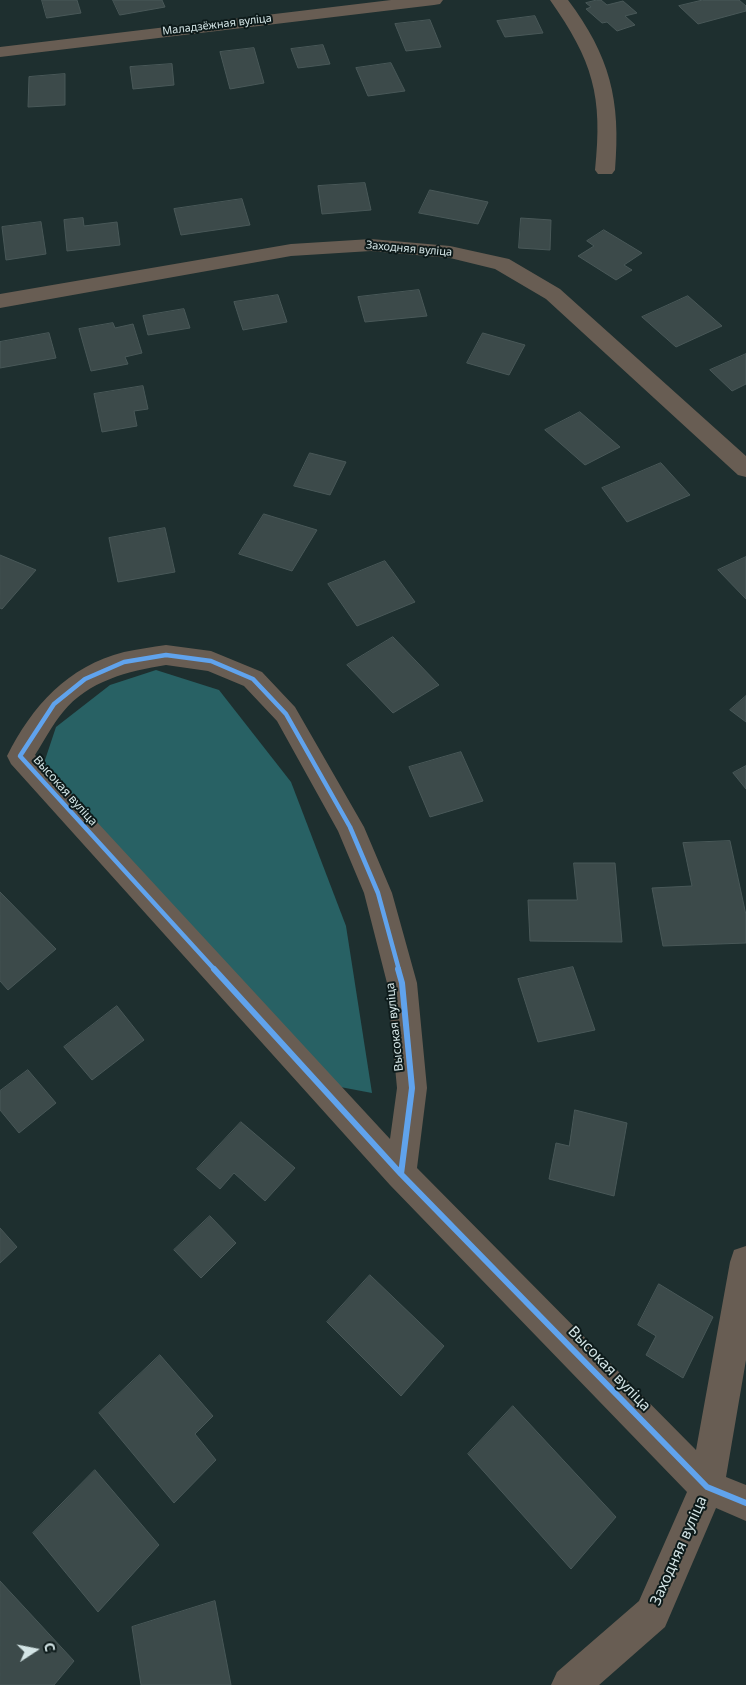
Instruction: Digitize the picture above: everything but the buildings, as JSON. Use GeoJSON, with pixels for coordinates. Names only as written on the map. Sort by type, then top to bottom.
{"type":"FeatureCollection","features":[{"type":"Feature","properties":{"kind":"street","name":"Маладзёжная вуліца"},"geometry":{"type":"LineString","coordinates":[[0,52],[434,0]]}},
{"type":"Feature","properties":{"kind":"street"},"geometry":{"type":"LineString","coordinates":[[559,0],[575,20],[598,63],[607,98],[608,143],[605,170]]}},
{"type":"Feature","properties":{"kind":"street","name":"Заходняя вуліца"},"geometry":{"type":"LineString","coordinates":[[0,301],[291,250],[371,245],[450,252],[502,264],[553,294],[746,470]]}},
{"type":"Feature","properties":{"kind":"street","name":"Высокая вуліца"},"geometry":{"type":"LineString","coordinates":[[401,1174],[412,1088],[402,983],[378,892],[350,827],[286,714],[252,679],[211,661],[166,654],[124,662],[85,679],[54,704],[10,752],[401,1174],[707,1487],[746,1503]]}},
{"type":"Feature","properties":{"kind":"street","name":"Заходняя вуліца"},"geometry":{"type":"LineString","coordinates":[[570,1685],[652,1614],[707,1487],[746,1262]]}},
{"type":"Feature","properties":{"kind":"shaded area"},"geometry":{"type":"Polygon","coordinates":[[[156,670],[219,690],[291,782],[346,926],[372,1093],[319,1083],[36,787],[56,727],[110,685],[156,670]]]}},
{"type":"Feature","properties":{"kind":"cycle path"},"geometry":{"type":"LineString","coordinates":[[401,1174],[412,1088],[402,983],[378,893],[350,827],[286,714],[253,679],[211,661],[166,655],[124,662],[85,679],[54,704],[20,756],[401,1174],[707,1487],[746,1503]]}}]}
